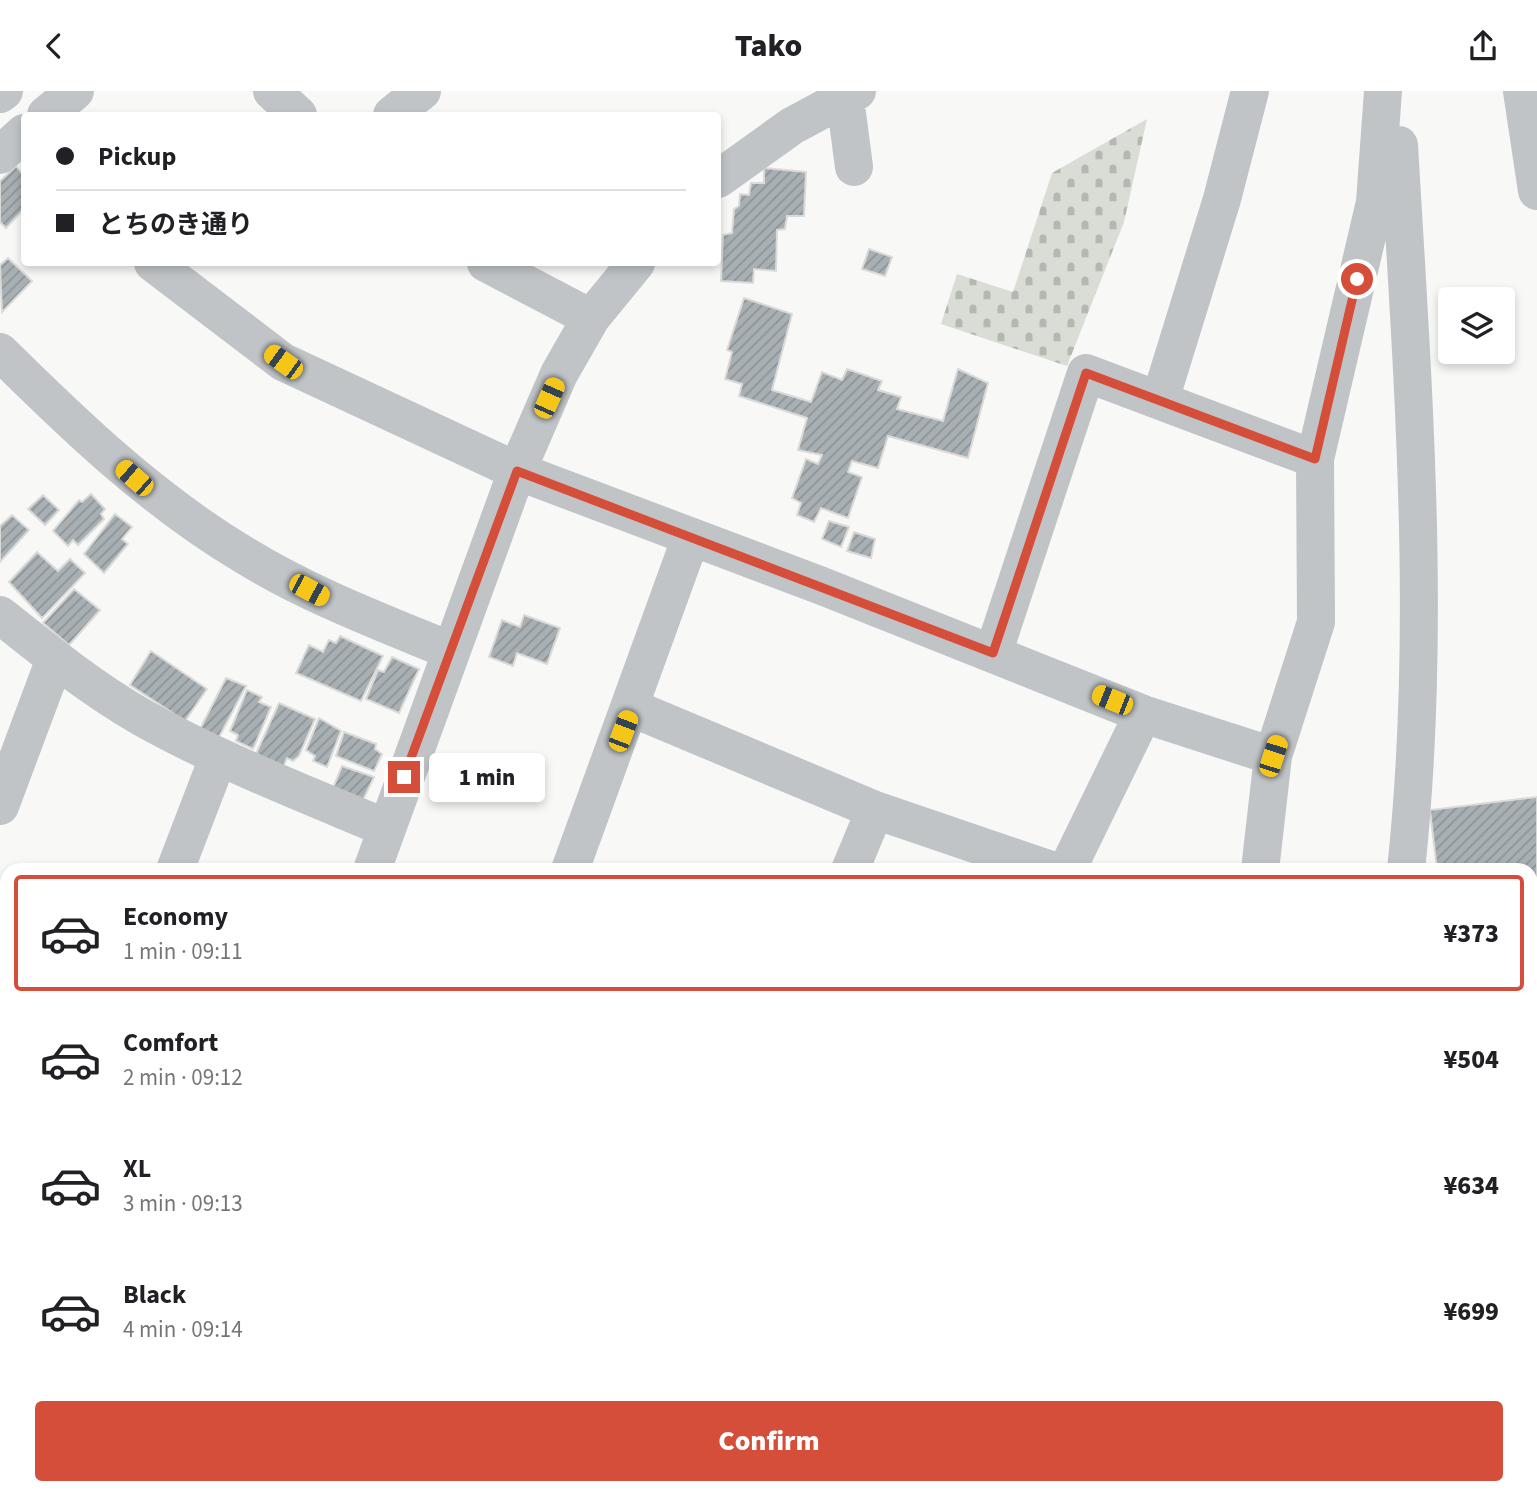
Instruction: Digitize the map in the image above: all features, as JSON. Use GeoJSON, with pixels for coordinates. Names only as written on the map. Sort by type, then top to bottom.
{"type":"FeatureCollection","features":[{"type":"Feature","properties":{"kind":"street"},"geometry":{"type":"LineString","coordinates":[[50,112],[75,91]]}},
{"type":"Feature","properties":{"kind":"street"},"geometry":{"type":"LineString","coordinates":[[272,91],[295,112]]}},
{"type":"Feature","properties":{"kind":"street"},"geometry":{"type":"LineString","coordinates":[[396,112],[422,91]]}},
{"type":"Feature","properties":{"kind":"street"},"geometry":{"type":"LineString","coordinates":[[1160,400],[1222,199],[1250,91]]}},
{"type":"Feature","properties":{"kind":"street"},"geometry":{"type":"LineString","coordinates":[[1261,863],[1273,756],[1316,622],[1315,459],[1375,202],[1383,91]]}},
{"type":"Feature","properties":{"kind":"street"},"geometry":{"type":"LineString","coordinates":[[1396,91],[1420,500],[1416,771],[1407,863]]}},
{"type":"Feature","properties":{"kind":"street"},"geometry":{"type":"LineString","coordinates":[[1522,91],[1537,188]]}},
{"type":"Feature","properties":{"kind":"street"},"geometry":{"type":"LineString","coordinates":[[721,177],[792,126],[851,94],[855,167]]}},
{"type":"Feature","properties":{"kind":"street"},"geometry":{"type":"LineString","coordinates":[[157,266],[283,362],[517,471],[993,653],[1143,714],[1273,756]]}},
{"type":"Feature","properties":{"kind":"street"},"geometry":{"type":"LineString","coordinates":[[492,266],[591,317]]}},
{"type":"Feature","properties":{"kind":"street"},"geometry":{"type":"LineString","coordinates":[[374,863],[517,471],[559,374],[591,317],[634,266]]}},
{"type":"Feature","properties":{"kind":"street"},"geometry":{"type":"LineString","coordinates":[[0,352],[77,429],[153,494],[244,556],[331,601],[451,651]]}},
{"type":"Feature","properties":{"kind":"street"},"geometry":{"type":"LineString","coordinates":[[993,653],[1086,373],[1315,459]]}},
{"type":"Feature","properties":{"kind":"street"},"geometry":{"type":"LineString","coordinates":[[573,863],[632,708],[691,537]]}},
{"type":"Feature","properties":{"kind":"street"},"geometry":{"type":"LineString","coordinates":[[0,615],[55,659],[141,717],[218,758],[386,828]]}},
{"type":"Feature","properties":{"kind":"street"},"geometry":{"type":"LineString","coordinates":[[0,806],[55,659]]}},
{"type":"Feature","properties":{"kind":"street"},"geometry":{"type":"LineString","coordinates":[[632,708],[875,810],[1030,863]]}},
{"type":"Feature","properties":{"kind":"street"},"geometry":{"type":"LineString","coordinates":[[1070,863],[1143,714]]}},
{"type":"Feature","properties":{"kind":"street"},"geometry":{"type":"LineString","coordinates":[[178,863],[218,758]]}},
{"type":"Feature","properties":{"kind":"street"},"geometry":{"type":"LineString","coordinates":[[852,863],[875,810]]}},
{"type":"Feature","properties":{"kind":"green space"},"geometry":{"type":"Polygon","coordinates":[[[1147,119],[1124,222],[1067,366],[941,324],[957,274],[1013,292],[1052,173],[1147,119]]]}},
{"type":"Feature","properties":{"kind":"building"},"geometry":{"type":"Polygon","coordinates":[[[16,166],[21,172],[21,212],[6,228],[0,222],[0,181],[16,166]]]}},
{"type":"Feature","properties":{"kind":"building"},"geometry":{"type":"Polygon","coordinates":[[[764,168],[806,172],[804,216],[787,216],[785,229],[777,230],[776,271],[754,269],[753,283],[721,281],[723,235],[732,233],[734,209],[739,206],[740,194],[749,195],[751,183],[764,183],[764,168]]]}},
{"type":"Feature","properties":{"kind":"building"},"geometry":{"type":"Polygon","coordinates":[[[869,249],[892,257],[885,276],[862,269],[869,249]]]}},
{"type":"Feature","properties":{"kind":"building"},"geometry":{"type":"Polygon","coordinates":[[[8,258],[32,281],[2,312],[0,265],[8,258]]]}},
{"type":"Feature","properties":{"kind":"building"},"geometry":{"type":"Polygon","coordinates":[[[744,298],[792,314],[772,390],[811,402],[822,372],[842,380],[847,369],[882,381],[878,390],[901,397],[897,409],[943,421],[958,369],[988,383],[968,458],[888,436],[878,468],[852,461],[848,472],[862,477],[848,518],[821,508],[814,522],[797,515],[801,503],[792,498],[806,459],[818,464],[822,455],[798,450],[807,418],[739,396],[742,384],[725,379],[732,352],[727,350],[744,298]]]}},
{"type":"Feature","properties":{"kind":"building"},"geometry":{"type":"Polygon","coordinates":[[[91,494],[105,509],[101,514],[104,519],[78,545],[73,540],[68,546],[53,531],[79,500],[82,502],[91,494]]]}},
{"type":"Feature","properties":{"kind":"building"},"geometry":{"type":"Polygon","coordinates":[[[43,495],[59,510],[45,525],[28,509],[43,495]]]}},
{"type":"Feature","properties":{"kind":"building"},"geometry":{"type":"Polygon","coordinates":[[[115,514],[132,527],[122,539],[128,544],[104,573],[84,554],[115,514]]]}},
{"type":"Feature","properties":{"kind":"building"},"geometry":{"type":"Polygon","coordinates":[[[12,515],[29,530],[0,562],[0,526],[12,515]]]}},
{"type":"Feature","properties":{"kind":"building"},"geometry":{"type":"Polygon","coordinates":[[[829,521],[849,527],[841,547],[822,539],[829,521]]]}},
{"type":"Feature","properties":{"kind":"building"},"geometry":{"type":"Polygon","coordinates":[[[854,532],[875,539],[871,558],[847,551],[854,532]]]}},
{"type":"Feature","properties":{"kind":"building"},"geometry":{"type":"Polygon","coordinates":[[[37,552],[58,571],[70,559],[85,573],[42,618],[9,582],[37,552]]]}},
{"type":"Feature","properties":{"kind":"building"},"geometry":{"type":"Polygon","coordinates":[[[74,589],[100,610],[69,645],[43,623],[74,589]]]}},
{"type":"Feature","properties":{"kind":"building"},"geometry":{"type":"Polygon","coordinates":[[[524,615],[560,628],[547,664],[517,653],[513,666],[489,657],[502,620],[520,627],[524,615]]]}},
{"type":"Feature","properties":{"kind":"building"},"geometry":{"type":"Polygon","coordinates":[[[340,636],[383,656],[361,701],[296,673],[309,645],[323,652],[329,640],[336,643],[340,636]]]}},
{"type":"Feature","properties":{"kind":"building"},"geometry":{"type":"Polygon","coordinates":[[[151,651],[207,689],[185,721],[130,685],[151,651]]]}},
{"type":"Feature","properties":{"kind":"building"},"geometry":{"type":"Polygon","coordinates":[[[392,657],[419,669],[399,713],[366,699],[378,670],[384,672],[392,657]]]}},
{"type":"Feature","properties":{"kind":"building"},"geometry":{"type":"Polygon","coordinates":[[[226,678],[246,686],[217,741],[199,731],[226,678]]]}},
{"type":"Feature","properties":{"kind":"building"},"geometry":{"type":"Polygon","coordinates":[[[247,690],[262,697],[259,702],[271,707],[253,749],[236,741],[238,735],[230,731],[247,690]]]}},
{"type":"Feature","properties":{"kind":"building"},"geometry":{"type":"Polygon","coordinates":[[[279,703],[315,719],[299,756],[293,761],[287,758],[282,769],[255,756],[279,703]]]}},
{"type":"Feature","properties":{"kind":"building"},"geometry":{"type":"Polygon","coordinates":[[[319,718],[341,731],[327,767],[313,761],[315,756],[306,750],[319,718]]]}},
{"type":"Feature","properties":{"kind":"building"},"geometry":{"type":"Polygon","coordinates":[[[344,732],[376,744],[375,749],[382,754],[374,771],[336,756],[344,732]]]}},
{"type":"Feature","properties":{"kind":"building"},"geometry":{"type":"Polygon","coordinates":[[[342,766],[374,777],[363,800],[333,788],[342,766]]]}},
{"type":"Feature","properties":{"kind":"building"},"geometry":{"type":"Polygon","coordinates":[[[1537,797],[1537,863],[1436,863],[1430,810],[1537,797]]]}},
{"type":"Feature","properties":{"kind":"route"},"geometry":{"type":"LineString","coordinates":[[404,777],[517,471],[993,653],[1086,373],[1315,459],[1357,279]]}}]}
